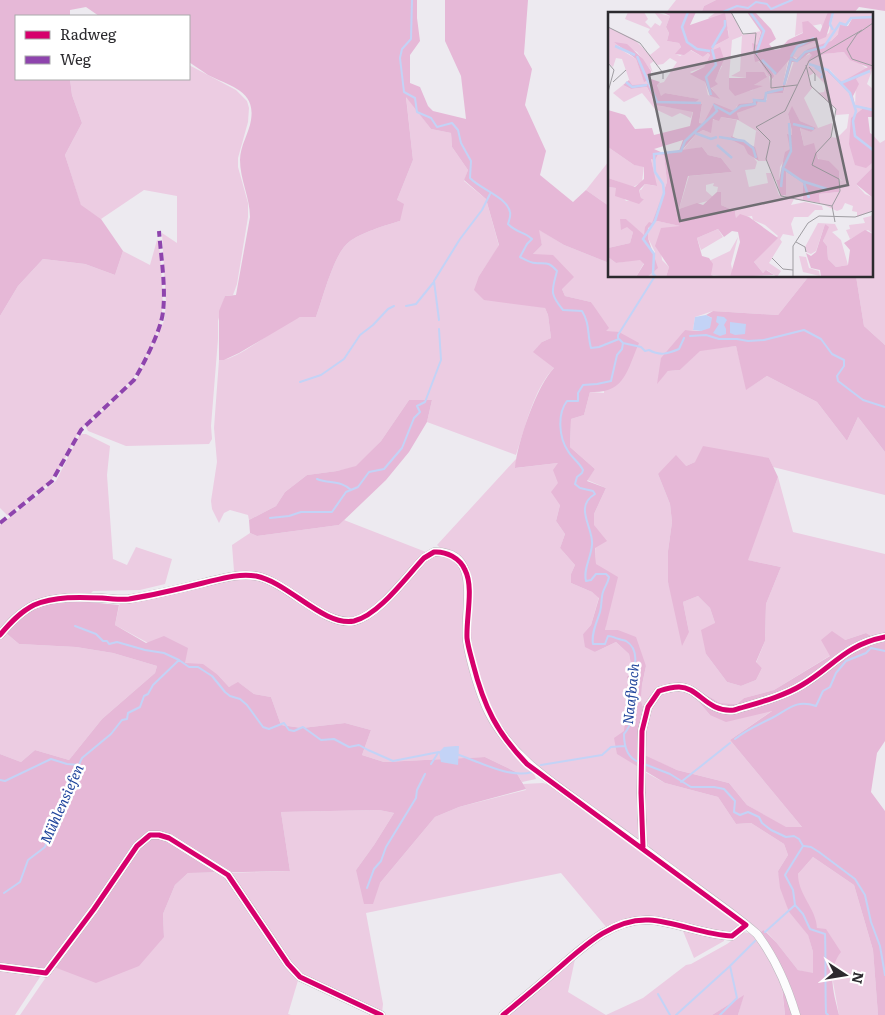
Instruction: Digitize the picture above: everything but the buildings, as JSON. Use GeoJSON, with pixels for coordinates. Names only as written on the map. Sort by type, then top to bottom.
{"type":"FeatureCollection","features":[{"type":"Feature","properties":{"kind":"street"},"geometry":{"type":"LineString","coordinates":[[0,635],[18,615],[34,605],[45,602],[73,597],[127,599],[233,576],[254,576],[269,580],[295,595],[326,617],[352,621],[370,615],[424,558],[434,552],[450,555],[461,563],[467,575],[467,640],[476,676],[489,713],[509,745],[527,764],[643,847],[757,934],[780,969],[790,992],[796,1015]]}},
{"type":"Feature","properties":{"kind":"street"},"geometry":{"type":"LineString","coordinates":[[643,847],[641,765],[643,720],[648,707],[659,691],[680,687],[688,689],[716,708],[728,711],[734,710],[796,688],[807,682],[849,650],[866,642],[885,637]]}},
{"type":"Feature","properties":{"kind":"street"},"geometry":{"type":"LineString","coordinates":[[0,967],[46,973],[137,846],[150,835],[159,835],[169,838],[228,875],[288,964],[300,977],[381,1015]]}},
{"type":"Feature","properties":{"kind":"street"},"geometry":{"type":"LineString","coordinates":[[504,1015],[594,939],[624,924],[650,920],[732,936],[746,925]]}},
{"type":"Feature","properties":{"kind":"shaded area"},"geometry":{"type":"Polygon","coordinates":[[[0,0],[417,0],[420,41],[410,55],[410,83],[420,87],[428,106],[433,111],[466,119],[461,76],[445,41],[445,0],[528,0],[524,54],[532,69],[525,105],[546,151],[540,175],[573,202],[586,190],[608,205],[608,263],[564,245],[539,230],[542,245],[533,254],[553,255],[574,277],[562,289],[565,296],[591,302],[609,328],[606,331],[619,332],[639,343],[627,371],[618,384],[602,392],[590,392],[584,415],[571,419],[570,447],[595,469],[587,481],[606,488],[594,514],[594,525],[607,541],[595,548],[596,564],[618,577],[605,630],[618,630],[636,637],[646,666],[641,701],[644,710],[642,754],[677,770],[729,783],[747,805],[786,827],[802,827],[730,740],[772,711],[726,722],[710,715],[688,689],[696,689],[720,703],[737,704],[744,698],[774,690],[830,656],[821,640],[832,631],[845,640],[866,633],[873,637],[885,633],[885,741],[877,753],[871,792],[885,811],[885,1015],[878,1015],[873,950],[854,885],[813,857],[798,874],[801,888],[814,914],[817,928],[826,929],[841,952],[836,959],[832,975],[833,991],[839,1015],[785,1015],[780,969],[759,933],[764,930],[798,970],[813,973],[813,952],[808,935],[789,912],[780,888],[778,871],[788,855],[784,844],[751,823],[736,824],[718,797],[665,783],[617,754],[614,738],[624,731],[628,688],[627,677],[632,669],[629,654],[616,642],[595,652],[585,647],[583,634],[591,625],[599,598],[592,592],[571,583],[571,574],[575,565],[560,548],[565,534],[556,521],[560,505],[551,492],[558,483],[553,470],[558,463],[515,468],[529,415],[541,387],[554,368],[533,352],[542,342],[551,338],[548,315],[545,308],[484,300],[474,290],[479,276],[499,245],[486,199],[464,180],[468,170],[452,147],[451,133],[431,129],[406,97],[413,160],[397,200],[404,204],[400,221],[360,235],[349,242],[338,256],[316,317],[300,317],[239,353],[224,360],[219,360],[219,311],[225,296],[236,295],[250,217],[240,160],[241,150],[251,120],[251,110],[245,95],[190,63],[190,15],[98,15],[86,7],[70,10],[70,15],[15,15],[15,80],[70,80],[72,95],[82,123],[65,155],[81,205],[101,219],[123,251],[115,275],[85,264],[43,259],[18,286],[0,316],[0,0]]]}},
{"type":"Feature","properties":{"kind":"shaded area"},"geometry":{"type":"Polygon","coordinates":[[[676,0],[716,0],[704,6],[702,12],[667,12],[676,0]]]}},
{"type":"Feature","properties":{"kind":"shaded area"},"geometry":{"type":"Polygon","coordinates":[[[716,0],[885,0],[885,11],[859,7],[855,12],[702,12],[704,6],[716,0]]]}},
{"type":"Feature","properties":{"kind":"shaded area"},"geometry":{"type":"Polygon","coordinates":[[[190,66],[236,90],[247,101],[249,108],[248,122],[238,158],[238,167],[248,203],[248,217],[237,284],[233,295],[225,296],[218,321],[211,426],[212,439],[209,444],[126,446],[88,431],[86,427],[137,378],[164,321],[166,303],[162,233],[177,243],[177,196],[144,190],[101,219],[81,206],[65,155],[82,123],[72,95],[70,80],[190,80],[190,66]]]}},
{"type":"Feature","properties":{"kind":"shaded area"},"geometry":{"type":"Polygon","coordinates":[[[406,96],[431,129],[451,133],[452,147],[468,170],[464,181],[486,199],[499,246],[479,276],[545,308],[548,315],[551,338],[542,342],[554,368],[547,376],[536,397],[516,455],[427,422],[432,400],[409,400],[381,441],[356,467],[307,475],[285,492],[276,506],[249,520],[248,515],[230,510],[224,513],[219,523],[212,509],[211,501],[217,462],[214,428],[219,360],[237,355],[291,321],[302,317],[316,317],[338,256],[349,242],[360,235],[400,221],[397,200],[413,160],[406,96]]]}},
{"type":"Feature","properties":{"kind":"shaded area"},"geometry":{"type":"Polygon","coordinates":[[[872,134],[880,143],[885,140],[885,345],[864,326],[856,278],[872,278],[872,134]]]}},
{"type":"Feature","properties":{"kind":"shaded area"},"geometry":{"type":"Polygon","coordinates":[[[608,162],[608,205],[586,190],[608,162]]]}},
{"type":"Feature","properties":{"kind":"shaded area"},"geometry":{"type":"Polygon","coordinates":[[[538,229],[564,245],[608,263],[608,278],[807,278],[778,315],[713,311],[695,317],[693,330],[685,330],[657,383],[668,371],[680,370],[700,350],[736,346],[747,389],[767,376],[817,402],[847,441],[858,417],[885,452],[885,495],[773,467],[769,458],[695,462],[658,474],[670,504],[672,522],[668,551],[668,582],[689,632],[683,602],[698,596],[710,608],[715,623],[706,654],[727,682],[741,686],[756,680],[762,668],[756,663],[765,641],[766,604],[781,567],[747,560],[778,477],[793,532],[885,554],[885,633],[873,637],[866,633],[845,640],[831,655],[774,690],[744,698],[737,704],[720,703],[696,689],[688,689],[710,715],[773,710],[730,740],[802,827],[786,828],[747,805],[729,783],[677,770],[642,755],[644,710],[641,701],[646,666],[618,630],[605,630],[606,623],[596,564],[594,514],[606,488],[587,480],[595,469],[570,447],[571,419],[584,415],[590,392],[604,393],[606,331],[591,302],[565,296],[562,289],[532,255],[542,245],[538,229]]]}},
{"type":"Feature","properties":{"kind":"shaded area"},"geometry":{"type":"Polygon","coordinates":[[[157,240],[159,241],[162,276],[162,312],[155,337],[141,366],[132,380],[79,431],[60,468],[49,483],[8,516],[0,508],[0,316],[18,286],[43,259],[85,264],[115,275],[123,251],[150,265],[157,240]]]}},
{"type":"Feature","properties":{"kind":"shaded area"},"geometry":{"type":"Polygon","coordinates":[[[807,278],[856,278],[864,326],[885,345],[885,452],[858,417],[847,441],[817,402],[767,376],[746,390],[736,346],[700,351],[680,370],[668,371],[657,384],[661,358],[685,330],[701,331],[712,318],[706,315],[713,311],[778,315],[807,278]]]}},
{"type":"Feature","properties":{"kind":"shaded area"},"geometry":{"type":"Polygon","coordinates":[[[409,400],[432,400],[427,422],[409,452],[386,480],[339,525],[257,536],[250,533],[249,520],[276,506],[285,492],[307,475],[356,466],[381,441],[409,400]]]}},
{"type":"Feature","properties":{"kind":"shaded area"},"geometry":{"type":"Polygon","coordinates":[[[86,434],[110,446],[107,475],[113,559],[127,565],[136,547],[172,559],[165,584],[140,590],[93,591],[88,596],[43,599],[29,603],[21,608],[0,630],[0,525],[56,481],[79,436],[86,434]]]}},
{"type":"Feature","properties":{"kind":"shaded area"},"geometry":{"type":"Polygon","coordinates":[[[703,446],[769,458],[778,477],[748,560],[781,567],[766,604],[765,641],[756,662],[762,668],[756,680],[741,686],[727,682],[706,654],[701,630],[715,623],[710,608],[698,596],[683,602],[689,632],[682,646],[668,582],[668,551],[672,522],[670,504],[658,474],[676,455],[686,466],[695,462],[703,446]]]}},
{"type":"Feature","properties":{"kind":"shaded area"},"geometry":{"type":"Polygon","coordinates":[[[516,459],[516,468],[558,463],[560,505],[556,521],[565,534],[560,548],[575,565],[571,574],[571,583],[599,597],[591,625],[583,634],[595,652],[616,642],[629,654],[632,669],[627,677],[639,768],[640,839],[637,840],[525,758],[497,721],[486,697],[471,650],[468,573],[437,545],[516,459]]]}},
{"type":"Feature","properties":{"kind":"shaded area"},"geometry":{"type":"Polygon","coordinates":[[[344,520],[426,552],[394,589],[370,612],[351,619],[330,615],[291,589],[234,571],[232,545],[250,533],[257,536],[339,525],[344,520]]]}},
{"type":"Feature","properties":{"kind":"shaded area"},"geometry":{"type":"Polygon","coordinates":[[[442,554],[458,563],[464,573],[466,632],[491,719],[533,771],[536,779],[522,782],[516,772],[485,757],[384,762],[362,755],[371,730],[345,723],[302,728],[281,725],[271,697],[254,694],[239,683],[229,687],[218,675],[185,663],[115,625],[120,602],[241,578],[266,580],[326,618],[362,621],[379,611],[428,558],[442,554]]]}},
{"type":"Feature","properties":{"kind":"shaded area"},"geometry":{"type":"Polygon","coordinates":[[[79,601],[119,605],[115,625],[146,643],[164,636],[188,648],[185,663],[203,664],[218,675],[229,687],[238,682],[254,694],[271,697],[281,725],[302,728],[345,723],[371,730],[362,755],[384,762],[485,757],[516,772],[526,789],[459,807],[435,817],[380,883],[373,904],[364,904],[356,870],[394,813],[379,810],[281,812],[290,871],[188,873],[175,885],[163,914],[164,937],[139,966],[96,983],[54,967],[41,970],[0,965],[0,754],[21,762],[35,750],[69,760],[102,719],[155,673],[157,666],[113,653],[76,647],[19,644],[6,633],[30,611],[46,605],[79,601]]]}},
{"type":"Feature","properties":{"kind":"shaded area"},"geometry":{"type":"Polygon","coordinates":[[[6,633],[19,644],[76,647],[113,653],[157,666],[155,673],[102,719],[69,760],[35,750],[21,762],[0,754],[0,640],[6,633]]]}},
{"type":"Feature","properties":{"kind":"shaded area"},"geometry":{"type":"Polygon","coordinates":[[[643,771],[665,783],[718,797],[736,824],[751,823],[784,844],[788,855],[778,871],[789,912],[808,934],[813,952],[813,974],[798,970],[765,930],[759,933],[650,849],[645,835],[643,771]]]}},
{"type":"Feature","properties":{"kind":"shaded area"},"geometry":{"type":"Polygon","coordinates":[[[543,783],[556,787],[737,919],[740,924],[738,930],[725,934],[653,919],[607,928],[561,873],[366,913],[383,1004],[382,1013],[297,972],[227,873],[290,871],[281,812],[379,810],[394,813],[356,870],[380,883],[435,817],[459,807],[526,790],[523,784],[543,783]]]}},
{"type":"Feature","properties":{"kind":"shaded area"},"geometry":{"type":"Polygon","coordinates":[[[813,857],[854,885],[873,950],[878,1015],[839,1015],[832,976],[834,961],[798,884],[798,874],[813,857]]]}},
{"type":"Feature","properties":{"kind":"shaded area"},"geometry":{"type":"Polygon","coordinates":[[[188,873],[221,873],[231,882],[299,977],[288,1014],[291,1015],[20,1015],[53,967],[164,937],[163,914],[175,885],[188,873]]]}},
{"type":"Feature","properties":{"kind":"shaded area"},"geometry":{"type":"Polygon","coordinates":[[[683,929],[724,939],[724,941],[694,958],[683,929]]]}},
{"type":"Feature","properties":{"kind":"shaded area"},"geometry":{"type":"Polygon","coordinates":[[[743,932],[754,934],[780,973],[785,1015],[738,1015],[743,996],[712,1015],[606,1015],[643,998],[686,965],[727,944],[743,932]]]}},
{"type":"Feature","properties":{"kind":"shaded area"},"geometry":{"type":"Polygon","coordinates":[[[575,959],[568,992],[606,1015],[507,1015],[575,959]]]}},
{"type":"Feature","properties":{"kind":"shaded area"},"geometry":{"type":"Polygon","coordinates":[[[0,969],[40,976],[15,1015],[0,1015],[0,969]]]}},
{"type":"Feature","properties":{"kind":"shaded area"},"geometry":{"type":"Polygon","coordinates":[[[744,995],[738,1015],[712,1015],[744,995]]]}},
{"type":"Feature","properties":{"kind":"water"},"geometry":{"type":"Polygon","coordinates":[[[706,315],[712,318],[710,328],[701,331],[693,330],[695,317],[706,315]]]}},
{"type":"Feature","properties":{"kind":"water"},"geometry":{"type":"Polygon","coordinates":[[[717,316],[724,317],[727,320],[724,325],[726,334],[720,336],[713,333],[719,324],[716,322],[717,316]]]}},
{"type":"Feature","properties":{"kind":"water"},"geometry":{"type":"Polygon","coordinates":[[[730,322],[746,324],[745,334],[735,335],[730,333],[730,322]]]}},
{"type":"Feature","properties":{"kind":"water"},"geometry":{"type":"Polygon","coordinates":[[[459,746],[458,765],[441,762],[439,752],[444,747],[459,746]]]}},
{"type":"Feature","properties":{"kind":"waterway","name":"Naafbach"},"geometry":{"type":"LineString","coordinates":[[412,0],[411,39],[402,49],[400,58],[404,92],[415,98],[417,112],[431,118],[437,127],[452,123],[458,130],[461,143],[471,161],[470,178],[504,202],[510,213],[508,224],[532,239],[520,257],[533,263],[549,264],[557,271],[553,288],[555,300],[563,310],[582,311],[587,324],[591,348],[619,339],[623,343],[622,349],[617,355],[611,381],[583,385],[578,393],[578,401],[567,401],[564,406],[560,426],[565,446],[583,470],[577,477],[575,484],[580,488],[593,491],[595,494],[589,499],[585,511],[592,538],[585,577],[586,581],[591,580],[596,574],[606,574],[609,577],[602,594],[601,609],[594,632],[593,644],[605,644],[608,636],[610,636],[626,641],[634,651],[635,664],[629,695],[631,717],[624,738],[629,754],[639,762]]}},
{"type":"Feature","properties":{"kind":"waterway"},"geometry":{"type":"LineString","coordinates":[[723,12],[737,6],[748,8],[756,2],[767,4],[771,9],[792,0]]}},
{"type":"Feature","properties":{"kind":"waterway"},"geometry":{"type":"LineString","coordinates":[[439,320],[434,281],[460,239],[482,210],[490,194]]}},
{"type":"Feature","properties":{"kind":"waterway"},"geometry":{"type":"LineString","coordinates":[[618,338],[618,335],[654,278]]}},
{"type":"Feature","properties":{"kind":"waterway"},"geometry":{"type":"LineString","coordinates":[[406,306],[416,304],[433,283]]}},
{"type":"Feature","properties":{"kind":"waterway"},"geometry":{"type":"LineString","coordinates":[[300,382],[321,375],[344,359],[360,335],[373,325],[388,309],[394,306]]}},
{"type":"Feature","properties":{"kind":"waterway"},"geometry":{"type":"LineString","coordinates":[[270,518],[289,516],[301,512],[332,512],[346,492],[358,487],[369,472],[384,469],[402,448],[414,418],[420,412],[417,406],[425,402],[441,360],[439,329]]}},
{"type":"Feature","properties":{"kind":"waterway"},"geometry":{"type":"LineString","coordinates":[[690,336],[706,335],[719,339],[748,341],[764,340],[804,330],[821,339],[832,354],[844,360],[844,366],[837,376],[838,381],[863,400],[885,407]]}},
{"type":"Feature","properties":{"kind":"waterway"},"geometry":{"type":"LineString","coordinates":[[623,343],[641,347],[645,351],[649,350],[664,354],[679,349],[684,338]]}},
{"type":"Feature","properties":{"kind":"waterway"},"geometry":{"type":"LineString","coordinates":[[317,479],[339,483],[351,490]]}},
{"type":"Feature","properties":{"kind":"waterway"},"geometry":{"type":"LineString","coordinates":[[75,626],[96,634],[109,644],[117,642],[164,653],[179,660]]}},
{"type":"Feature","properties":{"kind":"waterway"},"geometry":{"type":"LineString","coordinates":[[735,739],[792,706],[803,704],[816,706],[823,691],[830,687],[836,673],[846,661],[866,653],[871,648],[885,651]]}},
{"type":"Feature","properties":{"kind":"waterway","name":"Mühlensiefen"},"geometry":{"type":"LineString","coordinates":[[4,893],[20,882],[28,860],[45,847],[51,827],[82,758],[111,734],[122,720],[127,719],[128,713],[140,707],[144,696],[148,694],[153,685],[179,660],[189,667],[198,667],[212,676],[225,692],[230,696],[240,699],[247,705],[263,727],[269,729],[284,723],[289,730],[294,731],[303,727],[321,740],[334,739],[349,747],[359,745],[393,761],[439,752]]}},
{"type":"Feature","properties":{"kind":"waterway"},"geometry":{"type":"LineString","coordinates":[[681,782],[730,743]]}},
{"type":"Feature","properties":{"kind":"waterway","name":"Mühlensiefen"},"geometry":{"type":"LineString","coordinates":[[541,765],[602,755],[611,747],[625,746]]}},
{"type":"Feature","properties":{"kind":"waterway"},"geometry":{"type":"LineString","coordinates":[[431,764],[438,753]]}},
{"type":"Feature","properties":{"kind":"waterway","name":"Mühlensiefen"},"geometry":{"type":"LineString","coordinates":[[456,754],[504,771],[523,774],[532,772]]}},
{"type":"Feature","properties":{"kind":"waterway"},"geometry":{"type":"LineString","coordinates":[[0,780],[5,781],[51,759],[67,764],[79,765]]}},
{"type":"Feature","properties":{"kind":"waterway","name":"Naafbach"},"geometry":{"type":"LineString","coordinates":[[644,764],[670,774],[691,787],[724,789],[735,801],[734,812],[740,815],[748,812],[759,817],[762,823],[771,830],[786,837],[794,836],[799,839],[803,846],[785,875],[793,890],[795,905],[803,914],[810,929],[825,934],[826,1013],[828,1015]]}},
{"type":"Feature","properties":{"kind":"waterway"},"geometry":{"type":"LineString","coordinates":[[367,888],[374,869],[381,861],[386,847],[416,798],[417,790],[425,774]]}},
{"type":"Feature","properties":{"kind":"waterway"},"geometry":{"type":"LineString","coordinates":[[804,846],[811,847],[819,852],[855,879],[865,895],[871,922],[880,946],[885,975]]}},
{"type":"Feature","properties":{"kind":"waterway"},"geometry":{"type":"LineString","coordinates":[[765,932],[795,905]]}},
{"type":"Feature","properties":{"kind":"waterway"},"geometry":{"type":"LineString","coordinates":[[720,1015],[737,998],[730,966],[755,941]]}},
{"type":"Feature","properties":{"kind":"waterway"},"geometry":{"type":"LineString","coordinates":[[676,1015],[730,966]]}},
{"type":"Feature","properties":{"kind":"waterway"},"geometry":{"type":"LineString","coordinates":[[658,994],[670,1015]]}},
{"type":"Feature","properties":{"kind":"marked path"},"geometry":{"type":"LineString","coordinates":[[0,523],[52,481],[81,430],[134,380],[156,337],[162,319],[164,282],[159,231]]}},
{"type":"Feature","properties":{"kind":"cycle path"},"geometry":{"type":"LineString","coordinates":[[0,635],[24,611],[34,605],[50,600],[76,597],[129,599],[243,575],[256,576],[281,586],[318,611],[331,617],[342,621],[354,621],[373,611],[401,585],[424,558],[434,552],[448,554],[460,562],[468,577],[467,638],[477,679],[487,706],[507,741],[527,764],[746,925],[732,936],[659,921],[635,921],[622,924],[597,937],[585,946],[503,1015]]}},
{"type":"Feature","properties":{"kind":"cycle path"},"geometry":{"type":"LineString","coordinates":[[643,847],[641,793],[642,731],[648,707],[659,691],[674,687],[686,688],[717,708],[734,710],[786,693],[813,678],[860,645],[885,637]]}},
{"type":"Feature","properties":{"kind":"cycle path"},"geometry":{"type":"LineString","coordinates":[[0,967],[46,973],[94,909],[137,846],[150,835],[159,835],[169,838],[228,875],[288,964],[300,977],[381,1015]]}}]}
